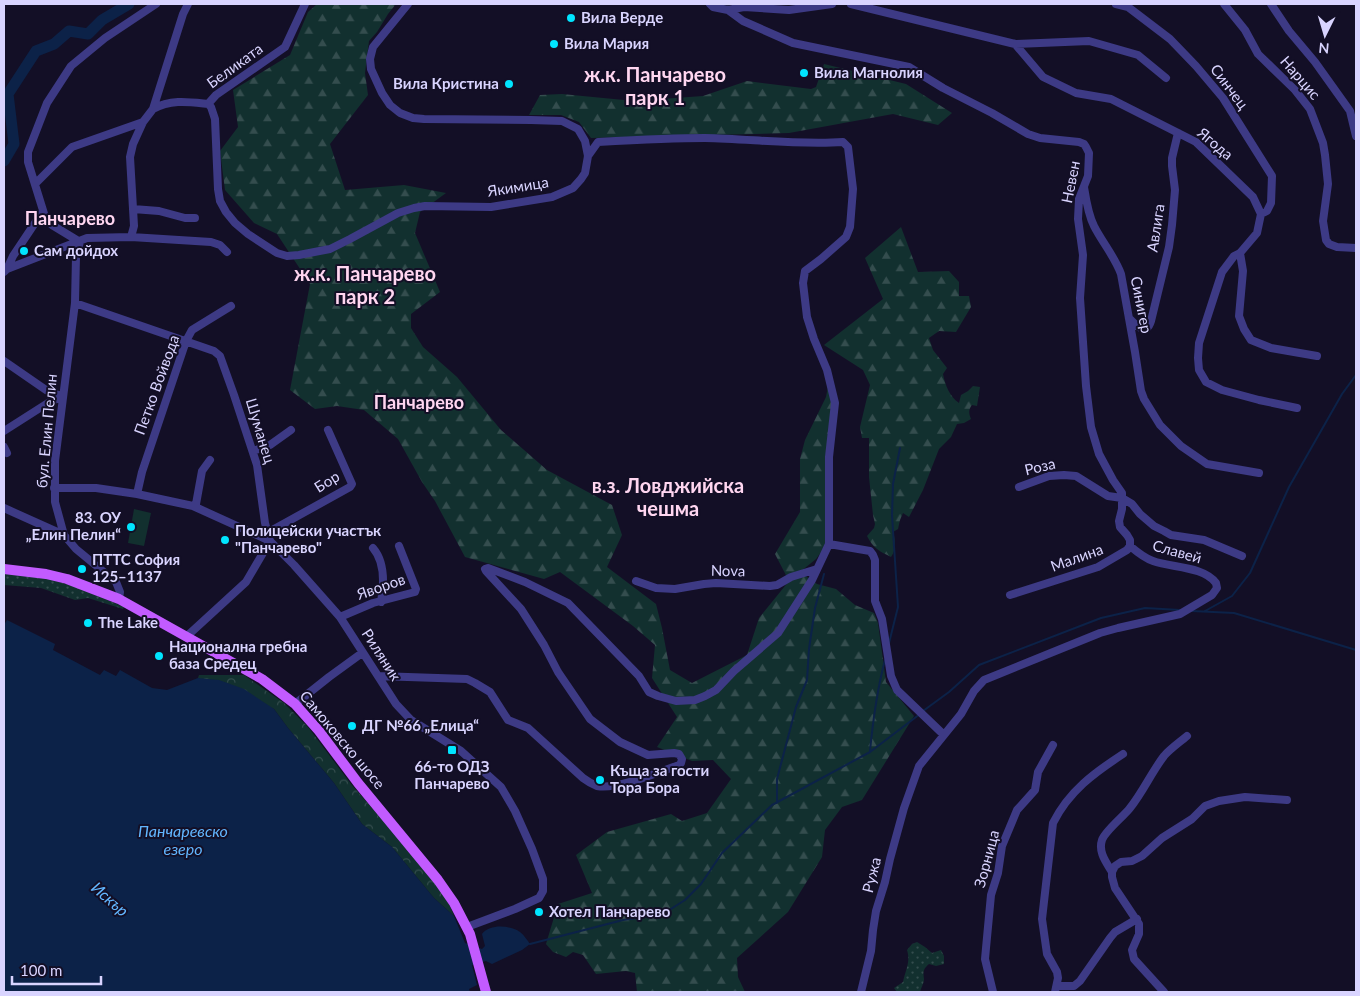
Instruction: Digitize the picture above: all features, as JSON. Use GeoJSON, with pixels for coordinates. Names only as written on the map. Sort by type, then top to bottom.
{"type":"FeatureCollection","features":[{"type":"Feature","properties":{"kind":"main road","name":"Самоковско шосе"},"geometry":{"type":"LineString","coordinates":[[4,569],[46,574],[66,579],[119,599],[262,679],[295,704],[314,725],[358,783],[438,880],[454,903],[474,944],[486,992]]}},
{"type":"Feature","properties":{"kind":"street"},"geometry":{"type":"LineString","coordinates":[[80,242],[52,226],[46,220],[28,162],[28,152],[47,103],[71,66],[86,53],[156,4]]}},
{"type":"Feature","properties":{"kind":"street"},"geometry":{"type":"LineString","coordinates":[[179,4],[183,14]]}},
{"type":"Feature","properties":{"kind":"street"},"geometry":{"type":"LineString","coordinates":[[131,237],[134,226],[130,157],[133,144],[143,122],[154,109],[183,14],[188,4]]}},
{"type":"Feature","properties":{"kind":"street","name":"Беликата"},"geometry":{"type":"LineString","coordinates":[[154,109],[163,104],[181,101],[208,104],[216,95],[285,47],[305,4]]}},
{"type":"Feature","properties":{"kind":"street"},"geometry":{"type":"LineString","coordinates":[[408,4],[373,47],[370,59],[371,69],[390,105],[400,113],[424,120],[562,121],[578,129],[585,141],[588,156]]}},
{"type":"Feature","properties":{"kind":"street"},"geometry":{"type":"LineString","coordinates":[[710,4],[713,7],[728,10],[744,7],[789,10],[832,4]]}},
{"type":"Feature","properties":{"kind":"street"},"geometry":{"type":"LineString","coordinates":[[851,4],[1015,44],[1089,41],[1138,55],[1166,78]]}},
{"type":"Feature","properties":{"kind":"street","name":"Синчец"},"geometry":{"type":"LineString","coordinates":[[1116,4],[1128,7],[1170,39],[1223,98],[1272,176],[1271,203],[1267,211],[1262,214]]}},
{"type":"Feature","properties":{"kind":"street","name":"Нарцис"},"geometry":{"type":"LineString","coordinates":[[1224,4],[1245,30],[1258,54],[1295,90],[1310,109],[1323,143],[1327,170],[1326,203],[1323,222],[1326,240],[1329,244],[1337,247],[1356,248]]}},
{"type":"Feature","properties":{"kind":"street"},"geometry":{"type":"LineString","coordinates":[[1271,4],[1288,31],[1315,62],[1350,110],[1356,136]]}},
{"type":"Feature","properties":{"kind":"street","name":"Невен"},"geometry":{"type":"LineString","coordinates":[[728,10],[743,21],[793,43],[909,67],[943,88],[1028,134],[1040,138],[1084,144],[1090,153],[1088,176],[1079,199],[1078,219],[1083,255],[1080,298],[1086,386],[1091,427],[1099,454],[1122,493],[1122,498],[1132,504],[1154,526],[1171,534],[1204,540],[1242,556]]}},
{"type":"Feature","properties":{"kind":"street","name":"Ягода"},"geometry":{"type":"LineString","coordinates":[[1015,44],[1043,78],[1076,93],[1110,99],[1196,142],[1253,197],[1262,214]]}},
{"type":"Feature","properties":{"kind":"street","name":"Якимица"},"geometry":{"type":"LineString","coordinates":[[208,104],[215,119],[220,201],[235,223],[248,234],[277,253],[287,256],[299,256],[330,249],[398,213],[414,208],[425,206],[492,207],[552,198],[578,184],[585,174],[588,156]]}},
{"type":"Feature","properties":{"kind":"street"},"geometry":{"type":"LineString","coordinates":[[35,184],[72,147],[143,122]]}},
{"type":"Feature","properties":{"kind":"street","name":"Авлига"},"geometry":{"type":"LineString","coordinates":[[1129,318],[1138,327],[1147,328],[1150,326],[1169,246],[1175,196],[1172,158],[1178,133]]}},
{"type":"Feature","properties":{"kind":"street"},"geometry":{"type":"LineString","coordinates":[[378,676],[467,679],[490,692],[508,720],[528,728],[583,778],[598,786],[632,782],[679,765],[682,761],[679,754],[648,755],[620,742],[590,719],[558,672],[544,645],[521,609],[486,569],[488,568],[525,582],[568,604],[639,676],[649,692],[681,701],[695,700],[716,690],[734,670],[778,633],[812,580],[829,544],[829,457],[835,403],[827,370],[808,317],[803,283],[805,271],[822,259],[846,237],[850,227],[853,190],[848,147],[842,142],[817,144],[706,138],[633,140],[598,142],[588,156]]}},
{"type":"Feature","properties":{"kind":"street","name":"Синигер"},"geometry":{"type":"LineString","coordinates":[[1084,187],[1089,215],[1118,265],[1121,274],[1141,391],[1160,425],[1181,446],[1206,464],[1259,473]]}},
{"type":"Feature","properties":{"kind":"street"},"geometry":{"type":"LineString","coordinates":[[133,209],[159,211],[185,218],[194,218]]}},
{"type":"Feature","properties":{"kind":"street"},"geometry":{"type":"LineString","coordinates":[[5,271],[43,212]]}},
{"type":"Feature","properties":{"kind":"street"},"geometry":{"type":"LineString","coordinates":[[1262,214],[1257,233],[1240,253],[1234,256],[1222,272],[1199,343],[1199,370],[1206,382],[1222,390],[1297,408]]}},
{"type":"Feature","properties":{"kind":"street"},"geometry":{"type":"LineString","coordinates":[[5,271],[87,238],[131,237],[211,242],[220,245],[228,252]]}},
{"type":"Feature","properties":{"kind":"street","name":"бул. Елин Пелин"},"geometry":{"type":"LineString","coordinates":[[80,242],[76,256],[75,303],[55,461],[54,488],[64,535],[76,549],[116,582],[120,592],[119,599]]}},
{"type":"Feature","properties":{"kind":"street"},"geometry":{"type":"LineString","coordinates":[[1240,253],[1244,271],[1240,316],[1244,329],[1251,340],[1272,348],[1316,356]]}},
{"type":"Feature","properties":{"kind":"street","name":"Шуманец"},"geometry":{"type":"LineString","coordinates":[[75,303],[214,351],[220,356],[257,465],[265,523],[270,541]]}},
{"type":"Feature","properties":{"kind":"street","name":"Петко Войвода"},"geometry":{"type":"LineString","coordinates":[[137,494],[145,464],[186,341],[192,330],[231,306]]}},
{"type":"Feature","properties":{"kind":"street"},"geometry":{"type":"LineString","coordinates":[[4,361],[46,390],[63,397]]}},
{"type":"Feature","properties":{"kind":"street"},"geometry":{"type":"LineString","coordinates":[[4,431],[50,401],[63,397]]}},
{"type":"Feature","properties":{"kind":"street"},"geometry":{"type":"LineString","coordinates":[[253,451],[270,444],[291,430]]}},
{"type":"Feature","properties":{"kind":"street","name":"Бор"},"geometry":{"type":"LineString","coordinates":[[267,533],[350,487],[352,484],[328,430]]}},
{"type":"Feature","properties":{"kind":"street"},"geometry":{"type":"LineString","coordinates":[[193,506],[196,504],[202,472],[210,460]]}},
{"type":"Feature","properties":{"kind":"street","name":"Роза"},"geometry":{"type":"LineString","coordinates":[[1019,487],[1049,476],[1076,476],[1108,496],[1122,498]]}},
{"type":"Feature","properties":{"kind":"street","name":"Риляник"},"geometry":{"type":"LineString","coordinates":[[54,488],[96,488],[137,494],[193,506],[270,541],[294,565],[340,617],[396,704],[411,720],[461,751],[501,787],[518,819],[532,849],[543,880],[543,891],[539,898],[467,927]]}},
{"type":"Feature","properties":{"kind":"street"},"geometry":{"type":"LineString","coordinates":[[1122,498],[1119,521],[1120,527],[1130,540],[1130,546]]}},
{"type":"Feature","properties":{"kind":"street"},"geometry":{"type":"LineString","coordinates":[[4,508],[64,535]]}},
{"type":"Feature","properties":{"kind":"street"},"geometry":{"type":"LineString","coordinates":[[186,637],[246,582],[270,541]]}},
{"type":"Feature","properties":{"kind":"street"},"geometry":{"type":"LineString","coordinates":[[829,544],[870,551],[874,555],[876,601],[882,619],[891,676],[898,690],[944,735]]}},
{"type":"Feature","properties":{"kind":"street","name":"Яворов"},"geometry":{"type":"LineString","coordinates":[[340,617],[373,604],[415,592],[416,589],[399,546]]}},
{"type":"Feature","properties":{"kind":"street","name":"Славей"},"geometry":{"type":"LineString","coordinates":[[1130,546],[1154,562],[1208,575],[1216,583]]}},
{"type":"Feature","properties":{"kind":"street","name":"Малина"},"geometry":{"type":"LineString","coordinates":[[1010,595],[1098,568],[1127,550],[1130,546]]}},
{"type":"Feature","properties":{"kind":"street"},"geometry":{"type":"LineString","coordinates":[[373,548],[380,562],[382,572],[381,602]]}},
{"type":"Feature","properties":{"kind":"street","name":"Nova"},"geometry":{"type":"LineString","coordinates":[[636,581],[656,588],[675,589],[716,583],[770,586],[817,569]]}},
{"type":"Feature","properties":{"kind":"street","name":"Ружа"},"geometry":{"type":"LineString","coordinates":[[861,992],[871,951],[876,911],[904,808],[919,766],[961,714],[974,691],[984,680],[1100,633],[1180,614],[1212,595],[1217,588],[1216,583]]}},
{"type":"Feature","properties":{"kind":"street"},"geometry":{"type":"LineString","coordinates":[[295,704],[362,653]]}},
{"type":"Feature","properties":{"kind":"street"},"geometry":{"type":"LineString","coordinates":[[1164,992],[1134,959],[1132,950],[1140,931],[1137,919],[1115,888],[1112,872],[1101,852],[1102,840],[1105,834],[1122,818],[1138,798],[1165,755],[1187,736]]}},
{"type":"Feature","properties":{"kind":"street","name":"Зорница"},"geometry":{"type":"LineString","coordinates":[[993,992],[985,959],[991,895],[998,873],[1002,846],[1017,810],[1035,790],[1038,772],[1053,745]]}},
{"type":"Feature","properties":{"kind":"street"},"geometry":{"type":"LineString","coordinates":[[1123,754],[1088,778],[1070,796],[1053,823],[1042,919],[1047,954],[1057,972],[1056,989],[1074,986],[1080,981],[1110,938],[1120,929],[1137,919]]}},
{"type":"Feature","properties":{"kind":"street"},"geometry":{"type":"LineString","coordinates":[[1112,872],[1115,866],[1121,862],[1132,861],[1142,856],[1162,838],[1192,819],[1205,806],[1219,801],[1245,797],[1287,800]]}},
{"type":"Feature","properties":{"kind":"green space"},"geometry":{"type":"Polygon","coordinates":[[[317,4],[396,4],[369,41],[365,73],[368,95],[330,144],[345,190],[404,185],[446,193],[420,212],[415,233],[440,292],[411,314],[411,328],[423,347],[457,377],[501,430],[547,470],[612,505],[622,535],[607,567],[656,604],[670,670],[692,683],[747,655],[759,618],[789,581],[775,554],[800,512],[800,459],[805,440],[826,397],[829,381],[833,404],[828,543],[816,559],[800,572],[817,584],[836,589],[855,605],[874,613],[878,623],[886,682],[914,716],[862,800],[842,807],[825,830],[822,857],[788,912],[737,958],[738,977],[745,992],[637,992],[635,973],[626,971],[596,974],[583,955],[573,952],[566,957],[553,952],[546,944],[558,904],[592,893],[576,855],[607,832],[671,814],[682,821],[707,813],[731,779],[713,760],[692,761],[657,747],[677,717],[652,678],[655,645],[633,626],[560,572],[544,579],[465,557],[435,501],[398,439],[364,410],[337,406],[315,409],[290,390],[310,284],[277,234],[254,223],[225,190],[220,151],[238,127],[233,90],[290,55],[308,12],[317,4]]]}},
{"type":"Feature","properties":{"kind":"green space"},"geometry":{"type":"Polygon","coordinates":[[[824,64],[906,84],[952,113],[938,125],[893,114],[789,133],[591,138],[579,122],[561,115],[529,115],[540,95],[562,94],[634,101],[703,96],[747,81],[811,89],[816,87],[824,64]]]}},
{"type":"Feature","properties":{"kind":"green space"},"geometry":{"type":"Polygon","coordinates":[[[901,227],[918,272],[949,271],[959,282],[959,296],[969,296],[971,307],[956,332],[939,331],[929,338],[933,350],[947,368],[943,374],[948,390],[959,403],[961,395],[973,386],[980,387],[977,406],[972,405],[970,409],[971,419],[957,424],[951,437],[939,449],[923,490],[909,517],[903,513],[898,529],[893,532],[895,545],[891,557],[877,549],[867,536],[875,524],[869,477],[869,438],[862,438],[860,427],[870,385],[863,370],[824,345],[883,299],[865,258],[901,227]]]}},
{"type":"Feature","properties":{"kind":"green space"},"geometry":{"type":"Polygon","coordinates":[[[134,509],[151,513],[144,546],[128,543],[134,509]]]}},
{"type":"Feature","properties":{"kind":"green space"},"geometry":{"type":"Polygon","coordinates":[[[4,573],[45,578],[76,587],[124,607],[123,609],[88,598],[75,600],[41,588],[4,585],[4,573]]]}},
{"type":"Feature","properties":{"kind":"green space"},"geometry":{"type":"Polygon","coordinates":[[[199,675],[244,675],[284,703],[308,727],[351,784],[434,879],[454,916],[434,898],[392,847],[362,824],[334,783],[274,709],[198,678],[199,675]]]}},
{"type":"Feature","properties":{"kind":"green space"},"geometry":{"type":"Polygon","coordinates":[[[917,942],[932,953],[941,950],[944,956],[944,964],[936,966],[929,964],[926,967],[924,982],[920,992],[897,992],[894,988],[903,982],[908,959],[907,950],[912,944],[917,942]]]}},
{"type":"Feature","properties":{"kind":"water","name":"Панчаревско езеро"},"geometry":{"type":"Polygon","coordinates":[[[7,620],[55,644],[53,650],[100,675],[104,670],[116,676],[120,670],[152,688],[167,690],[198,678],[219,680],[244,689],[274,709],[334,783],[362,824],[392,847],[434,898],[454,916],[465,943],[482,949],[485,946],[482,934],[490,928],[500,927],[511,928],[520,932],[530,944],[522,950],[492,964],[486,961],[472,965],[477,985],[469,989],[470,992],[4,992],[4,625],[7,620]]]}},
{"type":"Feature","properties":{"kind":"waterway"},"geometry":{"type":"LineString","coordinates":[[4,161],[14,144],[8,94],[36,51],[54,44],[69,31],[88,34],[102,20],[129,4]]}},
{"type":"Feature","properties":{"kind":"waterway"},"geometry":{"type":"LineString","coordinates":[[1205,611],[1232,596],[1250,573],[1289,487],[1342,394],[1356,375]]}},
{"type":"Feature","properties":{"kind":"waterway"},"geometry":{"type":"LineString","coordinates":[[889,643],[898,607],[892,515],[893,484],[900,448]]}},
{"type":"Feature","properties":{"kind":"waterway"},"geometry":{"type":"LineString","coordinates":[[777,803],[777,779],[796,707],[807,680],[815,608],[824,574]]}},
{"type":"Feature","properties":{"kind":"waterway"},"geometry":{"type":"LineString","coordinates":[[923,711],[949,692],[979,665],[1101,618],[1145,608],[1180,610]]}},
{"type":"Feature","properties":{"kind":"waterway"},"geometry":{"type":"LineString","coordinates":[[1192,611],[1234,613],[1356,650]]}},
{"type":"Feature","properties":{"kind":"waterway"},"geometry":{"type":"LineString","coordinates":[[870,751],[876,705],[885,660]]}},
{"type":"Feature","properties":{"kind":"waterway"},"geometry":{"type":"LineString","coordinates":[[530,944],[623,920],[663,914],[685,900],[701,884],[722,853],[772,805],[870,752],[920,714]]}},
{"type":"Feature","properties":{"kind":"place","name":"Вила Верде"},"geometry":{"type":"Point","coordinates":[571,18]}},
{"type":"Feature","properties":{"kind":"place","name":"Вила Мария"},"geometry":{"type":"Point","coordinates":[554,44]}},
{"type":"Feature","properties":{"kind":"place","name":"Вила Магнолия"},"geometry":{"type":"Point","coordinates":[804,73]}},
{"type":"Feature","properties":{"kind":"place","name":"Вила Кристина"},"geometry":{"type":"Point","coordinates":[509,84]}},
{"type":"Feature","properties":{"kind":"place","name":"Сам дойдох"},"geometry":{"type":"Point","coordinates":[24,251]}},
{"type":"Feature","properties":{"kind":"place","name":"83. ОУ „Елин Пелин“"},"geometry":{"type":"Point","coordinates":[131,527]}},
{"type":"Feature","properties":{"kind":"place","name":"Полицейски участък \"Панчарево\""},"geometry":{"type":"Point","coordinates":[225,540]}},
{"type":"Feature","properties":{"kind":"place","name":"ПТТС София 125–1137"},"geometry":{"type":"Point","coordinates":[82,569]}},
{"type":"Feature","properties":{"kind":"place","name":"The Lake"},"geometry":{"type":"Point","coordinates":[88,623]}},
{"type":"Feature","properties":{"kind":"place","name":"Национална гребна база Средец"},"geometry":{"type":"Point","coordinates":[159,656]}},
{"type":"Feature","properties":{"kind":"place","name":"ДГ №66 „Елица“"},"geometry":{"type":"Point","coordinates":[352,726]}},
{"type":"Feature","properties":{"kind":"place","name":"66-то ОДЗ Панчарево"},"geometry":{"type":"Point","coordinates":[452,750]}},
{"type":"Feature","properties":{"kind":"place","name":"Къща за гости Тора Бора"},"geometry":{"type":"Point","coordinates":[600,780]}},
{"type":"Feature","properties":{"kind":"place","name":"Хотел Панчарево"},"geometry":{"type":"Point","coordinates":[539,912]}},
{"type":"Feature","properties":{"kind":"district","name":"ж.к. Панчарево парк 1"},"geometry":{"type":"Point","coordinates":[655,86]}},
{"type":"Feature","properties":{"kind":"district","name":"Панчарево"},"geometry":{"type":"Point","coordinates":[70,219]}},
{"type":"Feature","properties":{"kind":"district","name":"ж.к. Панчарево парк 2"},"geometry":{"type":"Point","coordinates":[365,286]}},
{"type":"Feature","properties":{"kind":"district","name":"Панчарево"},"geometry":{"type":"Point","coordinates":[419,403]}},
{"type":"Feature","properties":{"kind":"district","name":"в.з. Ловджийска чешма"},"geometry":{"type":"Point","coordinates":[668,498]}},
{"type":"Feature","properties":{"kind":"water label","name":"Искър"},"geometry":{"type":"Point","coordinates":[110,899]}}]}
